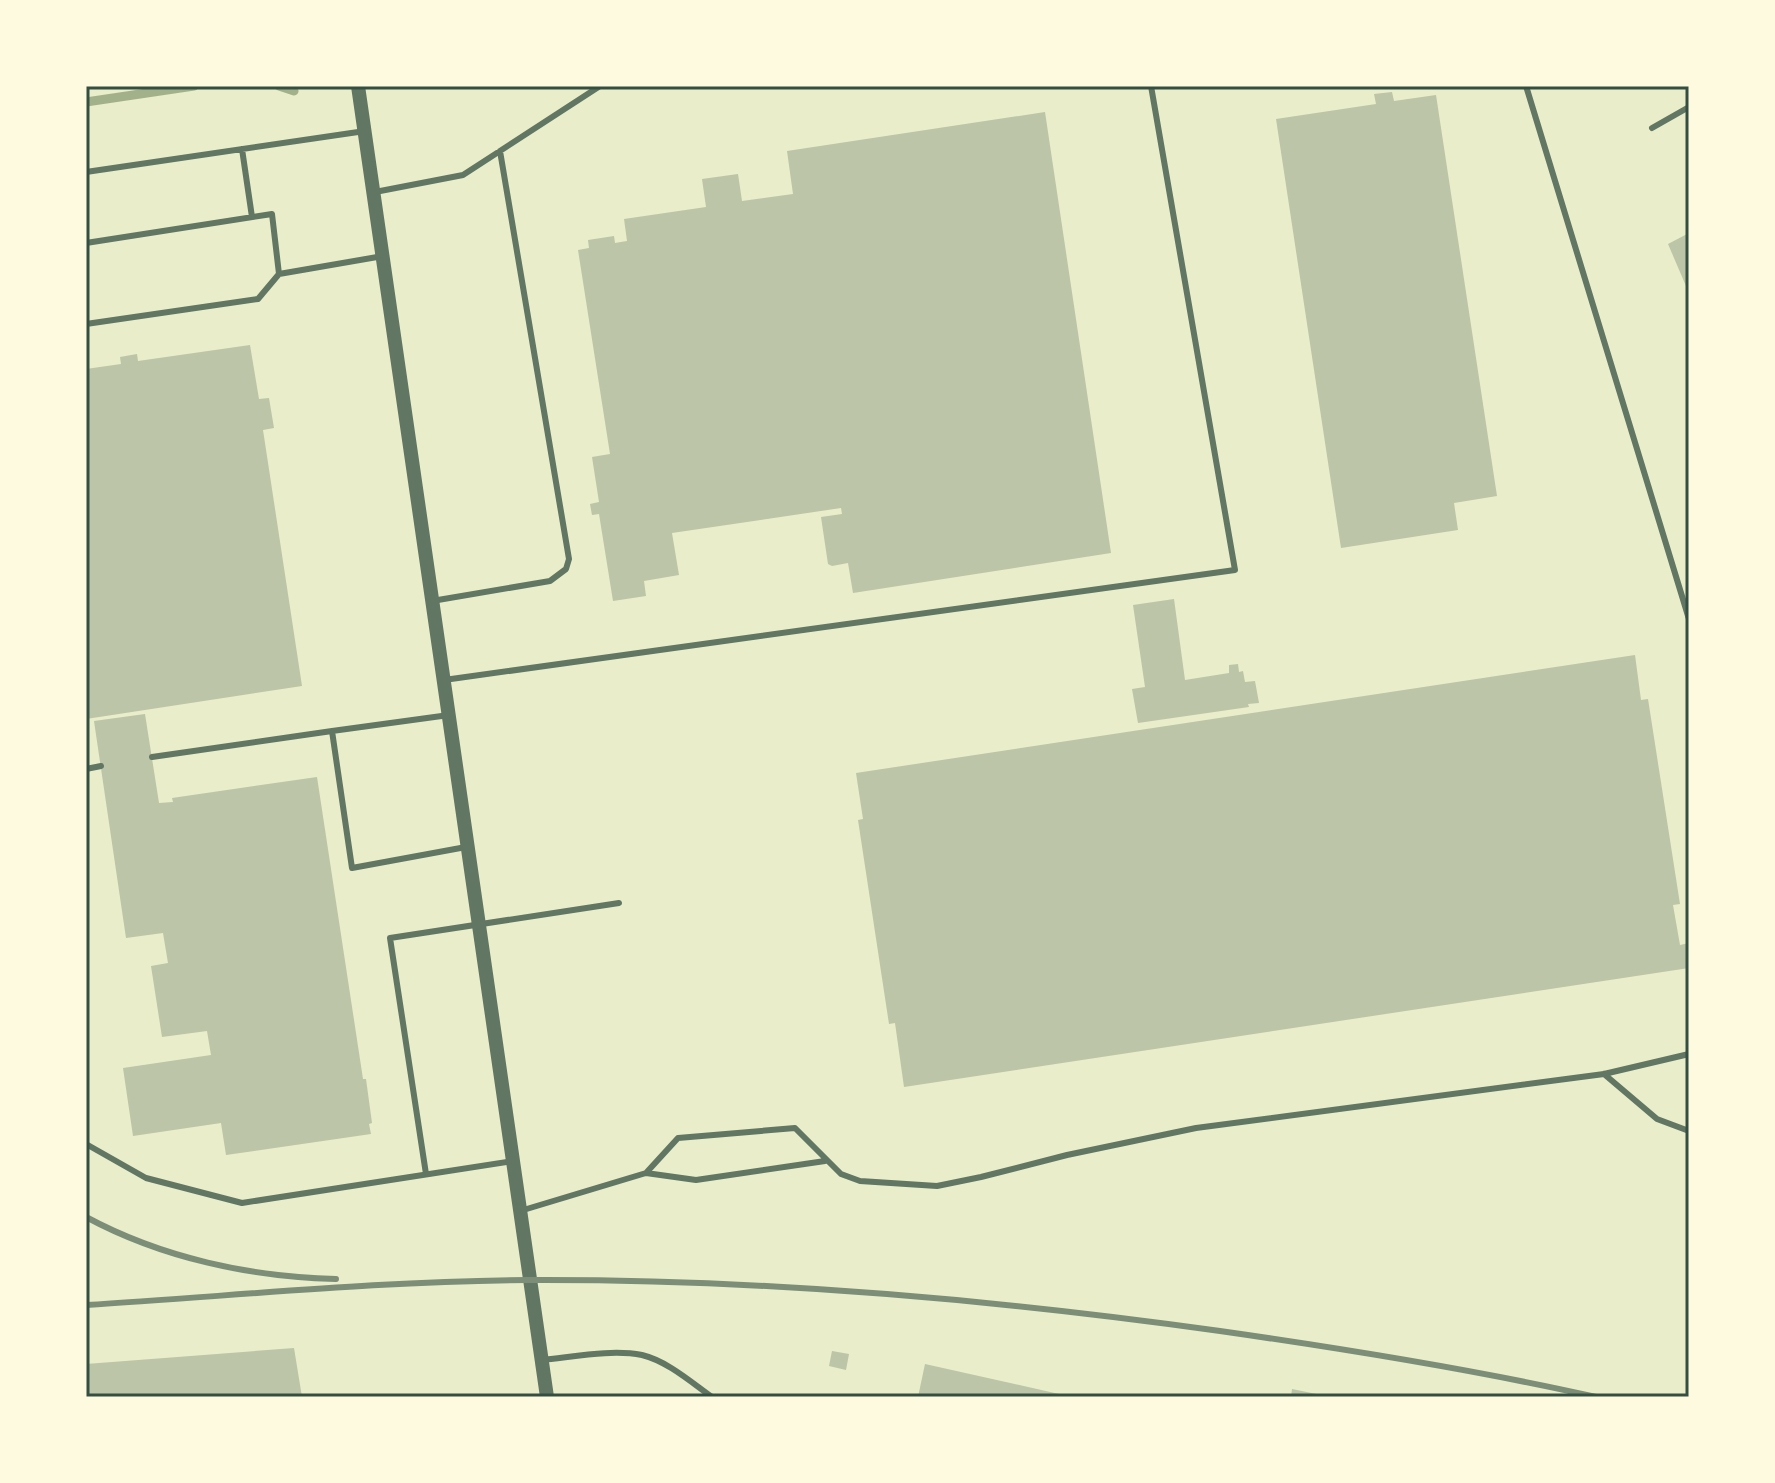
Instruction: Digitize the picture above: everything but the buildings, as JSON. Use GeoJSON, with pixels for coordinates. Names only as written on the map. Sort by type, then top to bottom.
{"type":"FeatureCollection","features":[{"type":"Feature","properties":{"kind":"street"},"geometry":{"type":"LineString","coordinates":[[358,86],[547,1397]]}},
{"type":"Feature","properties":{"kind":"lane"},"geometry":{"type":"LineString","coordinates":[[374,193],[463,175],[600,86]]}},
{"type":"Feature","properties":{"kind":"lane"},"geometry":{"type":"LineString","coordinates":[[444,680],[1235,570],[1151,86]]}},
{"type":"Feature","properties":{"kind":"lane"},"geometry":{"type":"LineString","coordinates":[[1526,86],[1689,619]]}},
{"type":"Feature","properties":{"kind":"lane"},"geometry":{"type":"LineString","coordinates":[[1652,128],[1689,107]]}},
{"type":"Feature","properties":{"kind":"lane"},"geometry":{"type":"LineString","coordinates":[[86,172],[365,131]]}},
{"type":"Feature","properties":{"kind":"lane"},"geometry":{"type":"LineString","coordinates":[[242,149],[252,217]]}},
{"type":"Feature","properties":{"kind":"lane"},"geometry":{"type":"LineString","coordinates":[[432,601],[550,581],[566,569],[569,559],[500,151]]}},
{"type":"Feature","properties":{"kind":"lane"},"geometry":{"type":"LineString","coordinates":[[86,243],[272,214],[279,274]]}},
{"type":"Feature","properties":{"kind":"lane"},"geometry":{"type":"LineString","coordinates":[[86,324],[258,299],[279,274],[383,256]]}},
{"type":"Feature","properties":{"kind":"lane"},"geometry":{"type":"LineString","coordinates":[[152,757],[449,715]]}},
{"type":"Feature","properties":{"kind":"lane"},"geometry":{"type":"LineString","coordinates":[[332,731],[352,868],[468,847]]}},
{"type":"Feature","properties":{"kind":"lane"},"geometry":{"type":"LineString","coordinates":[[86,769],[101,766]]}},
{"type":"Feature","properties":{"kind":"lane"},"geometry":{"type":"LineString","coordinates":[[426,1174],[390,938],[619,903]]}},
{"type":"Feature","properties":{"kind":"lane"},"geometry":{"type":"LineString","coordinates":[[646,1173],[678,1138],[795,1128],[841,1174],[860,1181],[937,1186],[1196,1128],[1604,1074],[1689,1054]]}},
{"type":"Feature","properties":{"kind":"lane"},"geometry":{"type":"LineString","coordinates":[[1604,1074],[1657,1119],[1689,1131]]}},
{"type":"Feature","properties":{"kind":"lane"},"geometry":{"type":"LineString","coordinates":[[86,1144],[146,1178],[242,1203],[513,1161]]}},
{"type":"Feature","properties":{"kind":"lane"},"geometry":{"type":"LineString","coordinates":[[520,1211],[646,1173],[696,1180],[825,1161]]}},
{"type":"Feature","properties":{"kind":"lane"},"geometry":{"type":"LineString","coordinates":[[541,1360],[626,1353],[645,1356],[681,1374],[712,1397]]}},
{"type":"Feature","properties":{"kind":"waterway"},"geometry":{"type":"LineString","coordinates":[[86,102],[194,86]]}},
{"type":"Feature","properties":{"kind":"waterway"},"geometry":{"type":"LineString","coordinates":[[279,86],[294,91]]}},
{"type":"Feature","properties":{"kind":"railway"},"geometry":{"type":"LineString","coordinates":[[86,1217],[145,1244],[208,1263],[272,1274],[336,1279]]}},
{"type":"Feature","properties":{"kind":"railway"},"geometry":{"type":"LineString","coordinates":[[86,1305],[473,1281],[615,1281],[788,1287],[1048,1309],[1220,1331],[1409,1360],[1596,1397]]}}]}
